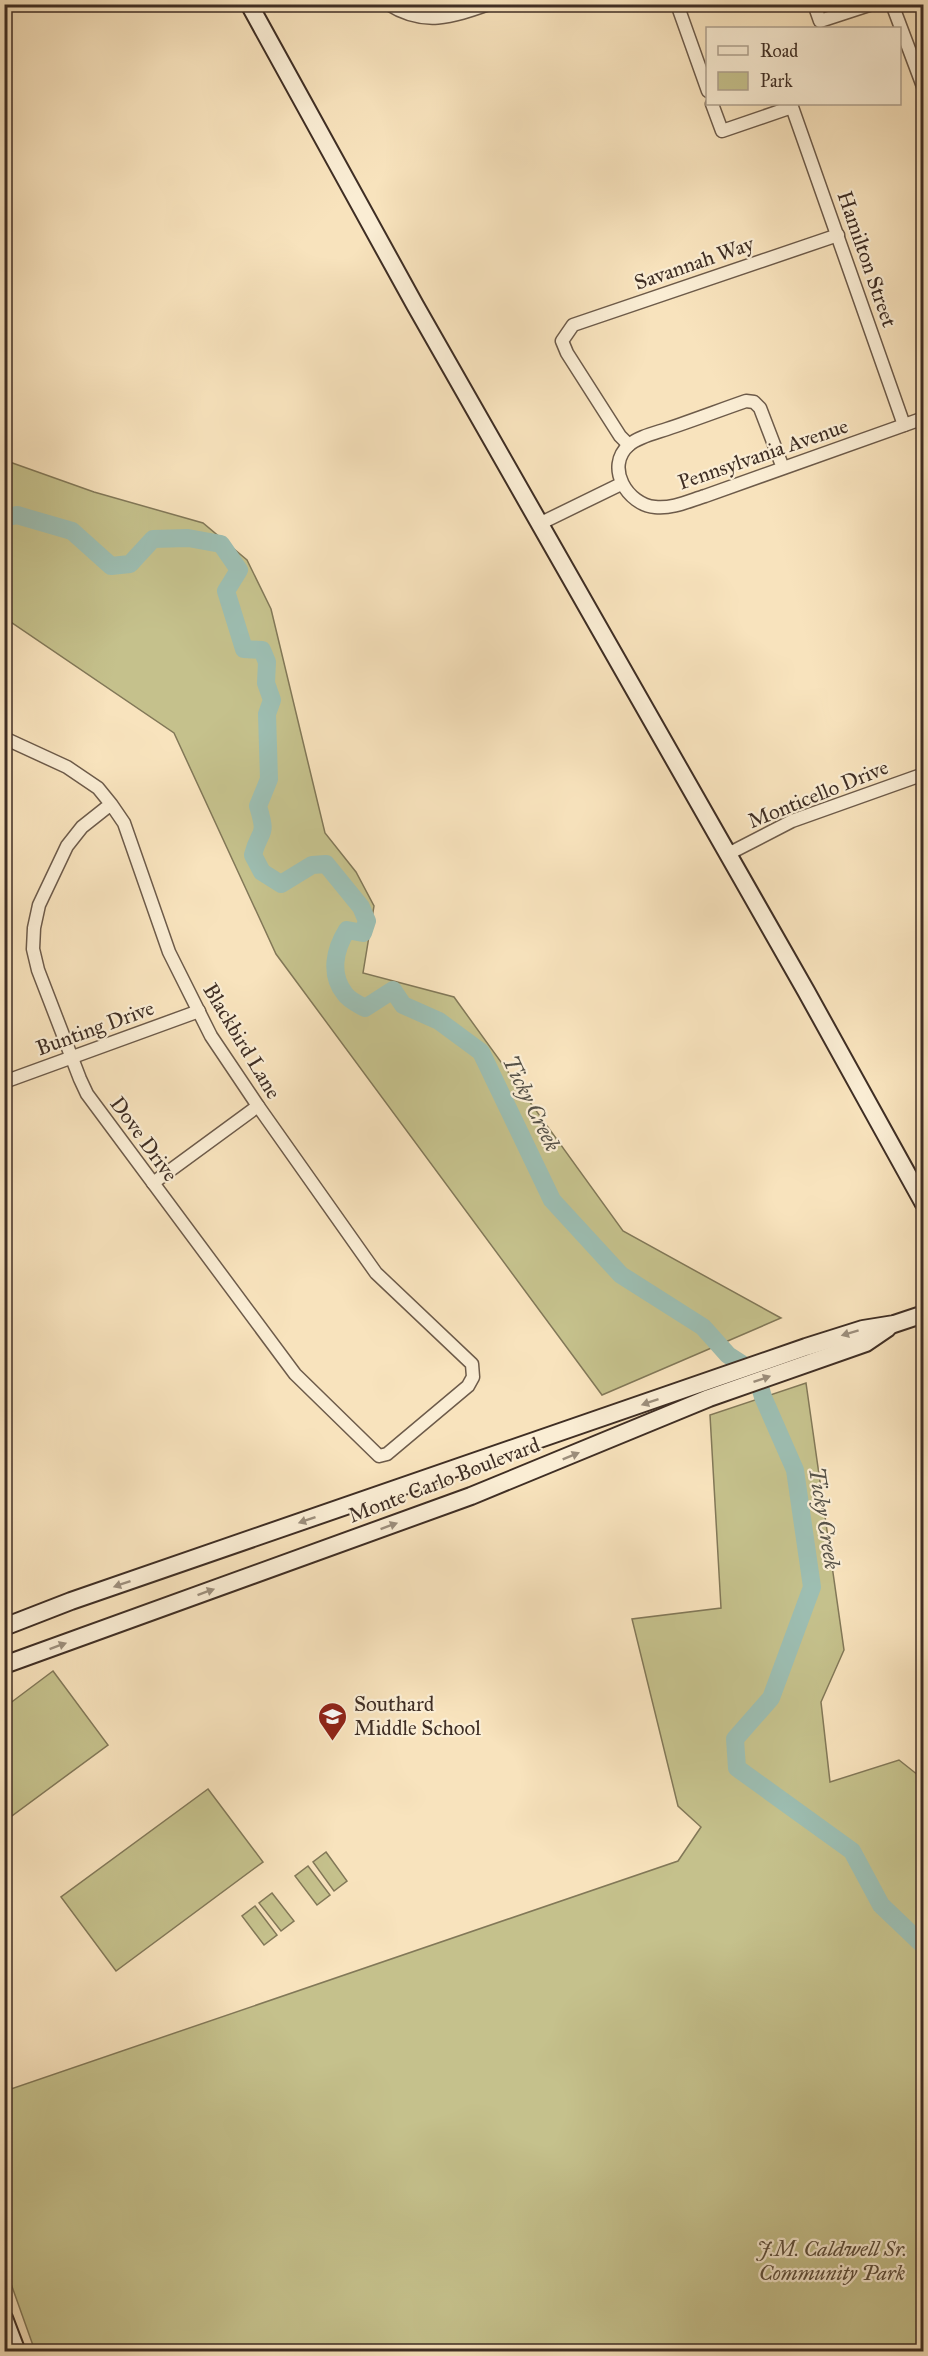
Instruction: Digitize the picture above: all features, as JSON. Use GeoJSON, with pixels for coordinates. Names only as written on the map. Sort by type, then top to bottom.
{"type":"FeatureCollection","features":[{"type":"Feature","properties":{"kind":"main road"},"geometry":{"type":"LineString","coordinates":[[249,4],[538,524],[728,854],[924,1203]]}},
{"type":"Feature","properties":{"kind":"main road","name":"Monte Carlo Boulevard"},"geometry":{"type":"LineString","coordinates":[[4,1626],[81,1598],[707,1391],[811,1354],[862,1329],[894,1324],[924,1314]]}},
{"type":"Feature","properties":{"kind":"main road","name":"Monte Carlo Boulevard"},"geometry":{"type":"LineString","coordinates":[[4,1665],[471,1496],[707,1391]]}},
{"type":"Feature","properties":{"kind":"main road"},"geometry":{"type":"LineString","coordinates":[[4,2318],[17,2352]]}},
{"type":"Feature","properties":{"kind":"street"},"geometry":{"type":"LineString","coordinates":[[388,4],[398,11],[418,18],[438,19],[459,15],[489,4]]}},
{"type":"Feature","properties":{"kind":"street"},"geometry":{"type":"LineString","coordinates":[[678,4],[706,85]]}},
{"type":"Feature","properties":{"kind":"street"},"geometry":{"type":"LineString","coordinates":[[814,4],[820,21],[872,4]]}},
{"type":"Feature","properties":{"kind":"street"},"geometry":{"type":"LineString","coordinates":[[892,4],[920,67],[924,89]]}},
{"type":"Feature","properties":{"kind":"street","name":"Hamilton Street"},"geometry":{"type":"LineString","coordinates":[[712,105],[722,131],[792,107],[904,425]]}},
{"type":"Feature","properties":{"kind":"street","name":"Savannah Way"},"geometry":{"type":"LineString","coordinates":[[629,446],[620,436],[567,353],[562,341],[573,325],[838,235]]}},
{"type":"Feature","properties":{"kind":"street"},"geometry":{"type":"LineString","coordinates":[[538,524],[621,484],[620,463],[629,446],[646,437],[746,401],[754,402],[760,408],[783,468]]}},
{"type":"Feature","properties":{"kind":"street","name":"Pennsylvania Avenue"},"geometry":{"type":"LineString","coordinates":[[621,484],[628,494],[645,505],[657,507],[676,505],[924,418]]}},
{"type":"Feature","properties":{"kind":"street","name":"Blackbird Lane"},"geometry":{"type":"LineString","coordinates":[[4,738],[67,767],[98,788],[111,804],[124,823],[169,952],[211,1036],[376,1273],[472,1365],[473,1377],[468,1386],[395,1449],[379,1456]]}},
{"type":"Feature","properties":{"kind":"street","name":"Monticello Drive"},"geometry":{"type":"LineString","coordinates":[[728,854],[792,821],[924,774]]}},
{"type":"Feature","properties":{"kind":"street","name":"Dove Drive"},"geometry":{"type":"LineString","coordinates":[[111,804],[82,827],[67,846],[39,905],[34,928],[33,949],[38,970],[71,1057],[87,1094],[295,1374],[379,1456]]}},
{"type":"Feature","properties":{"kind":"street","name":"Bunting Drive"},"geometry":{"type":"LineString","coordinates":[[4,1082],[199,1011]]}},
{"type":"Feature","properties":{"kind":"street"},"geometry":{"type":"LineString","coordinates":[[153,1183],[258,1106]]}},
{"type":"Feature","properties":{"kind":"green space"},"geometry":{"type":"Polygon","coordinates":[[[4,460],[94,492],[203,523],[247,560],[271,609],[325,833],[356,872],[374,906],[363,973],[454,997],[623,1231],[781,1318],[602,1395],[276,954],[174,733],[5,618],[4,460]]]}},
{"type":"Feature","properties":{"kind":"green space","name":"J.M. Caldwell Sr. Community Park"},"geometry":{"type":"Polygon","coordinates":[[[806,1383],[844,1650],[821,1702],[830,1782],[899,1760],[923,1779],[923,2351],[35,2351],[5,2267],[5,2091],[678,1861],[701,1827],[678,1806],[632,1619],[721,1608],[710,1415],[806,1383]]]}},
{"type":"Feature","properties":{"kind":"green space"},"geometry":{"type":"Polygon","coordinates":[[[53,1671],[108,1745],[5,1821],[5,1707],[53,1671]]]}},
{"type":"Feature","properties":{"kind":"green space"},"geometry":{"type":"Polygon","coordinates":[[[208,1789],[263,1862],[116,1971],[61,1897],[208,1789]]]}},
{"type":"Feature","properties":{"kind":"green space"},"geometry":{"type":"Polygon","coordinates":[[[326,1852],[347,1881],[334,1891],[313,1862],[326,1852]]]}},
{"type":"Feature","properties":{"kind":"green space"},"geometry":{"type":"Polygon","coordinates":[[[308,1866],[330,1895],[317,1905],[295,1876],[308,1866]]]}},
{"type":"Feature","properties":{"kind":"green space"},"geometry":{"type":"Polygon","coordinates":[[[272,1893],[294,1921],[281,1931],[259,1903],[272,1893]]]}},
{"type":"Feature","properties":{"kind":"green space"},"geometry":{"type":"Polygon","coordinates":[[[255,1906],[277,1935],[264,1945],[242,1916],[255,1906]]]}},
{"type":"Feature","properties":{"kind":"waterway","name":"Ticky Creek"},"geometry":{"type":"LineString","coordinates":[[4,518],[17,515],[72,531],[111,566],[130,564],[153,539],[188,538],[221,544],[239,570],[226,591],[244,649],[262,650],[267,662],[266,683],[272,700],[267,714],[269,779],[258,806],[263,829],[253,855],[262,872],[281,884],[312,865],[326,864],[361,907],[367,921],[363,933],[347,930],[339,945],[335,970],[340,986],[347,996],[365,1008],[393,990],[403,1005],[439,1021],[481,1052],[552,1200],[621,1275],[703,1327],[728,1355],[756,1373],[763,1397],[795,1470],[812,1587],[771,1698],[735,1739],[737,1768],[852,1851],[881,1905],[924,1946]]}},
{"type":"Feature","properties":{"kind":"place","name":"Southard Middle School"},"geometry":{"type":"Point","coordinates":[333,1742]}}]}
